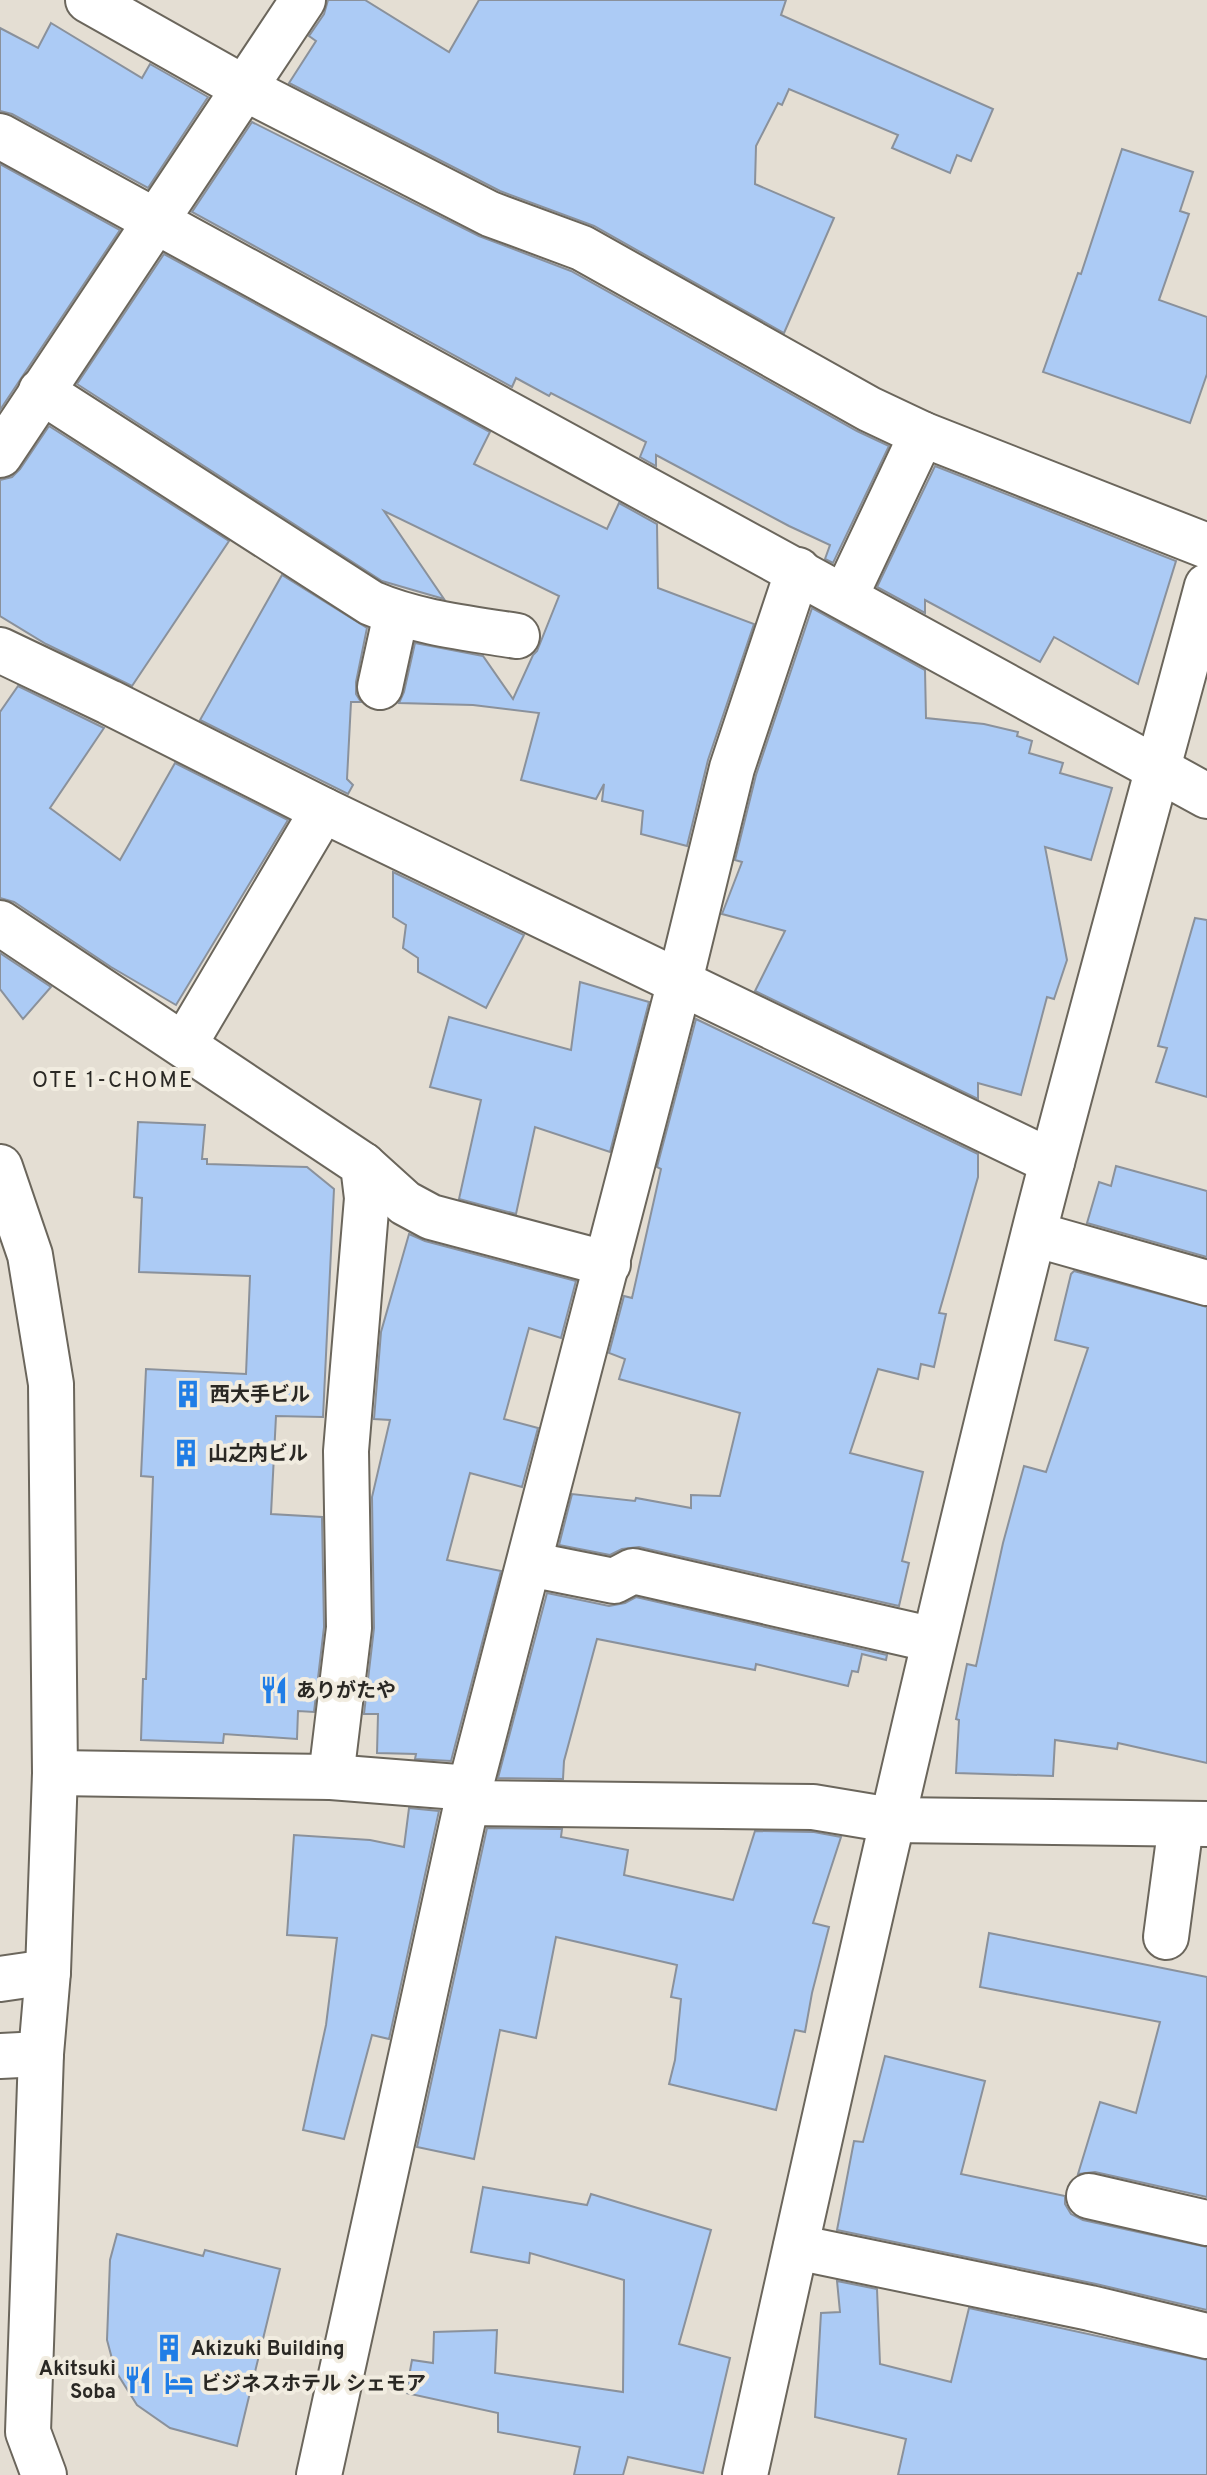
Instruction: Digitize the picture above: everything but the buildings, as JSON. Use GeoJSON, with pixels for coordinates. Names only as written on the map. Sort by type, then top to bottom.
{"type":"FeatureCollection","features":[{"type":"Feature","properties":{"kind":"street"},"geometry":{"type":"LineString","coordinates":[[88,0],[244,88],[490,214],[582,248],[830,387],[922,434],[1207,546]]}},
{"type":"Feature","properties":{"kind":"street"},"geometry":{"type":"LineString","coordinates":[[0,455],[303,0]]}},
{"type":"Feature","properties":{"kind":"street"},"geometry":{"type":"LineString","coordinates":[[0,136],[1207,796]]}},
{"type":"Feature","properties":{"kind":"street"},"geometry":{"type":"LineString","coordinates":[[41,391],[371,603],[429,623],[517,636]]}},
{"type":"Feature","properties":{"kind":"street"},"geometry":{"type":"LineString","coordinates":[[845,597],[922,434]]}},
{"type":"Feature","properties":{"kind":"street"},"geometry":{"type":"LineString","coordinates":[[319,2475],[469,1796],[608,1264],[732,768],[798,570]]}},
{"type":"Feature","properties":{"kind":"street"},"geometry":{"type":"LineString","coordinates":[[745,2475],[934,1640],[1052,1162],[1207,586]]}},
{"type":"Feature","properties":{"kind":"street"},"geometry":{"type":"LineString","coordinates":[[380,687],[396,614]]}},
{"type":"Feature","properties":{"kind":"street"},"geometry":{"type":"LineString","coordinates":[[0,650],[323,810],[1052,1162]]}},
{"type":"Feature","properties":{"kind":"street"},"geometry":{"type":"LineString","coordinates":[[184,1045],[323,810]]}},
{"type":"Feature","properties":{"kind":"street"},"geometry":{"type":"LineString","coordinates":[[0,923],[363,1165],[405,1203],[431,1217],[608,1264]]}},
{"type":"Feature","properties":{"kind":"street"},"geometry":{"type":"LineString","coordinates":[[331,1777],[349,1628],[346,1451],[367,1198],[363,1165]]}},
{"type":"Feature","properties":{"kind":"street"},"geometry":{"type":"LineString","coordinates":[[0,1167],[30,1255],[51,1384],[55,1773],[48,1972],[21,2055],[28,2432],[44,2475]]}},
{"type":"Feature","properties":{"kind":"street"},"geometry":{"type":"LineString","coordinates":[[1034,1234],[1207,1283]]}},
{"type":"Feature","properties":{"kind":"street"},"geometry":{"type":"LineString","coordinates":[[529,1564],[614,1581],[633,1571],[934,1640]]}},
{"type":"Feature","properties":{"kind":"street"},"geometry":{"type":"LineString","coordinates":[[55,1773],[331,1777],[469,1796],[813,1807],[891,1820],[1194,1824],[1166,1937]]}},
{"type":"Feature","properties":{"kind":"street"},"geometry":{"type":"LineString","coordinates":[[0,1979],[48,1972]]}},
{"type":"Feature","properties":{"kind":"street"},"geometry":{"type":"LineString","coordinates":[[1089,2196],[1207,2223]]}},
{"type":"Feature","properties":{"kind":"street"},"geometry":{"type":"LineString","coordinates":[[796,2247],[1090,2308],[1207,2336]]}},
{"type":"Feature","properties":{"kind":"place","name":"西大手ビル"},"geometry":{"type":"Point","coordinates":[188,1394]}},
{"type":"Feature","properties":{"kind":"place","name":"山之内ビル"},"geometry":{"type":"Point","coordinates":[186,1453]}},
{"type":"Feature","properties":{"kind":"place","name":"ありがたや"},"geometry":{"type":"Point","coordinates":[274,1690]}},
{"type":"Feature","properties":{"kind":"place","name":"Akizuki Building"},"geometry":{"type":"Point","coordinates":[169,2348]}},
{"type":"Feature","properties":{"kind":"place","name":"Akitsuki Soba"},"geometry":{"type":"Point","coordinates":[138,2380]}},
{"type":"Feature","properties":{"kind":"place","name":"ビジネスホテル シェモア"},"geometry":{"type":"Point","coordinates":[179,2383]}},
{"type":"Feature","properties":{"kind":"district","name":"OTE 1-CHOME"},"geometry":{"type":"Point","coordinates":[113,1079]}}]}
